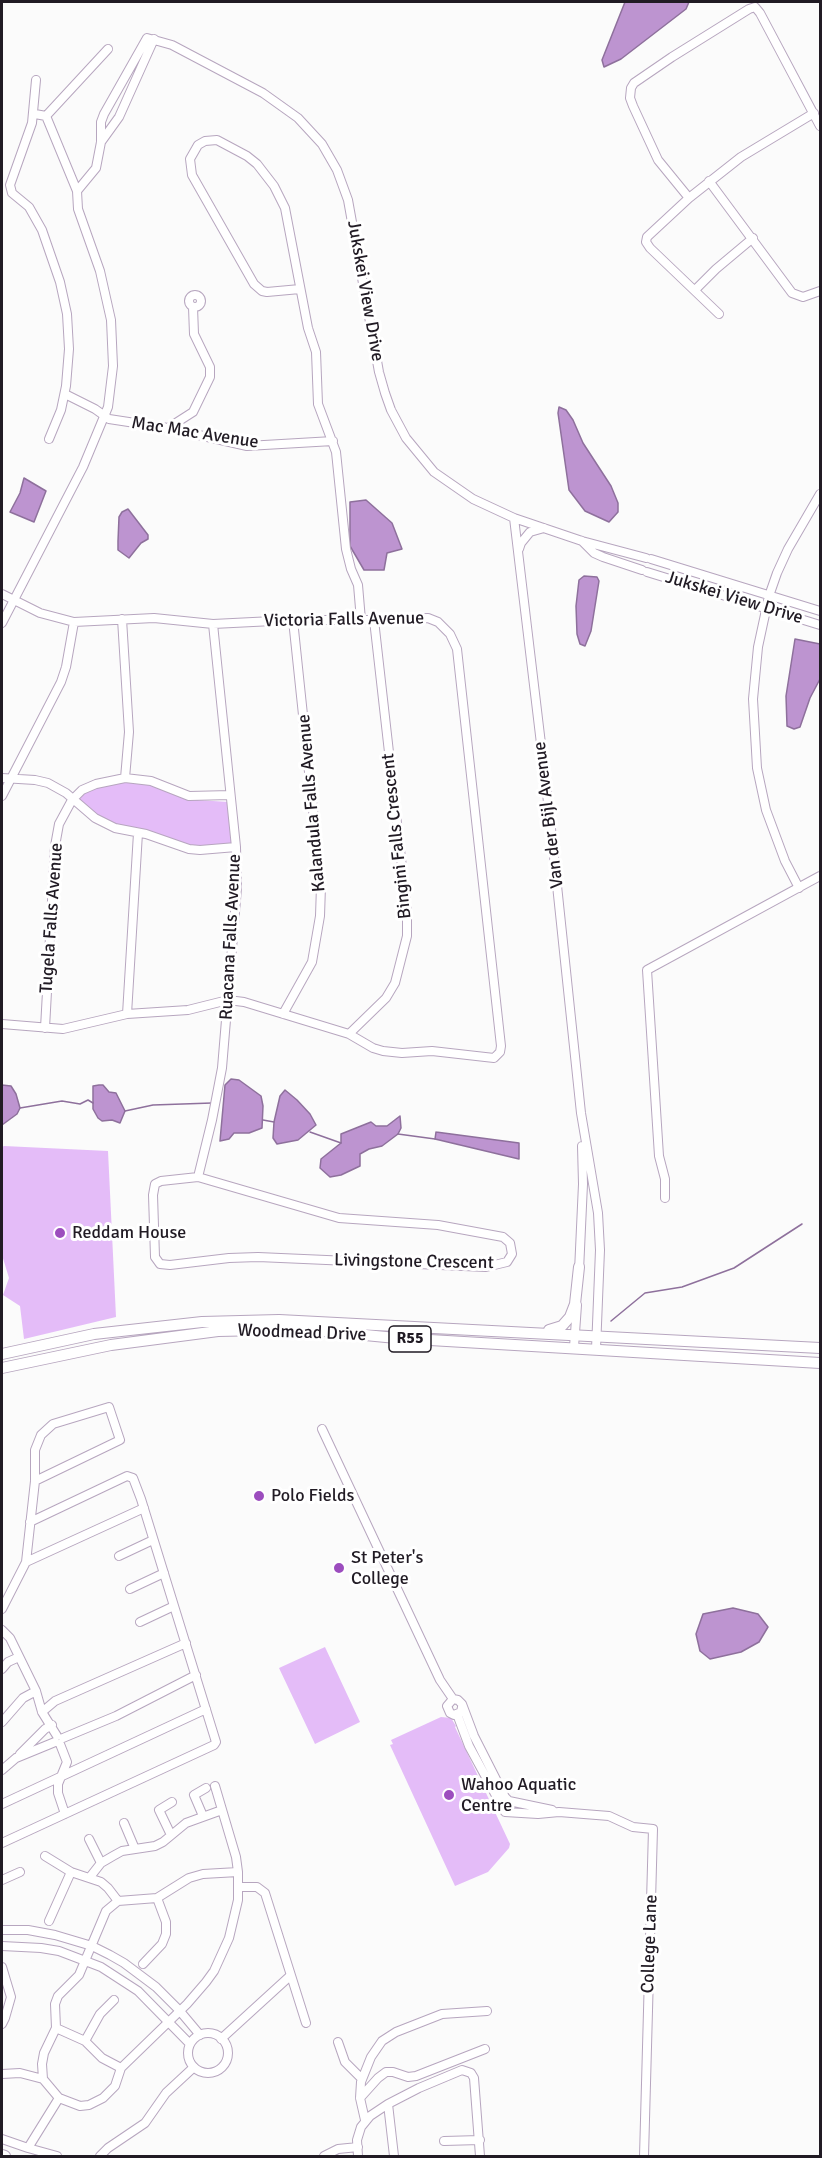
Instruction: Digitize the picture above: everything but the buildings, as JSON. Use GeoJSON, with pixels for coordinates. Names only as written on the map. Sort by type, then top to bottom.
{"type":"FeatureCollection","features":[{"type":"Feature","properties":{"kind":"main road"},"geometry":{"type":"LineString","coordinates":[[537,1332],[557,1329],[570,1317],[575,1304],[579,1267]]}},
{"type":"Feature","properties":{"kind":"main road","name":"Woodmead Drive"},"geometry":{"type":"LineString","coordinates":[[2,1354],[94,1334],[230,1320],[313,1321],[820,1348]]}},
{"type":"Feature","properties":{"kind":"main road","name":"Woodmead Drive"},"geometry":{"type":"LineString","coordinates":[[2,1368],[111,1345],[230,1331],[324,1331],[396,1338],[820,1363]]}},
{"type":"Feature","properties":{"kind":"street"},"geometry":{"type":"LineString","coordinates":[[689,198],[658,160],[630,98],[631,88],[642,77],[750,9],[755,7],[760,13],[820,126]]}},
{"type":"Feature","properties":{"kind":"street"},"geometry":{"type":"LineString","coordinates":[[77,191],[96,168],[101,142],[101,122],[114,96],[150,39]]}},
{"type":"Feature","properties":{"kind":"street"},"geometry":{"type":"LineString","coordinates":[[101,142],[116,122],[150,39]]}},
{"type":"Feature","properties":{"kind":"street","name":"Jukskei View Drive"},"geometry":{"type":"LineString","coordinates":[[150,39],[172,45],[263,93],[298,118],[322,144],[338,170],[348,200],[379,372],[391,410],[406,438],[440,477],[473,499],[514,518],[582,541],[620,550],[820,611]]}},
{"type":"Feature","properties":{"kind":"street"},"geometry":{"type":"LineString","coordinates":[[46,116],[108,49]]}},
{"type":"Feature","properties":{"kind":"street"},"geometry":{"type":"LineString","coordinates":[[36,80],[35,114],[11,180],[11,189],[34,215],[48,244],[60,282],[68,334],[65,394],[49,439]]}},
{"type":"Feature","properties":{"kind":"street"},"geometry":{"type":"LineString","coordinates":[[114,96],[125,102]]}},
{"type":"Feature","properties":{"kind":"street"},"geometry":{"type":"LineString","coordinates":[[719,314],[650,248],[646,242],[647,237],[689,198],[754,148],[814,113]]}},
{"type":"Feature","properties":{"kind":"street"},"geometry":{"type":"LineString","coordinates":[[35,114],[46,116]]}},
{"type":"Feature","properties":{"kind":"street"},"geometry":{"type":"LineString","coordinates":[[2,622],[83,467],[105,417],[113,366],[111,320],[103,280],[78,209],[77,191],[46,116]]}},
{"type":"Feature","properties":{"kind":"street"},"geometry":{"type":"LineString","coordinates":[[300,289],[267,292],[254,284],[192,175],[190,159],[198,145],[211,140],[224,143],[257,164],[274,186],[282,202],[288,223],[308,328],[316,352],[318,404],[338,460],[346,549],[360,594],[361,620]]}},
{"type":"Feature","properties":{"kind":"street"},"geometry":{"type":"LineString","coordinates":[[710,182],[792,293],[803,297],[820,291]]}},
{"type":"Feature","properties":{"kind":"street"},"geometry":{"type":"LineString","coordinates":[[695,291],[716,269],[753,238]]}},
{"type":"Feature","properties":{"kind":"street"},"geometry":{"type":"LineString","coordinates":[[168,428],[193,412],[210,377],[210,367],[194,334],[193,307]]}},
{"type":"Feature","properties":{"kind":"street","name":"Mac Mac Avenue"},"geometry":{"type":"LineString","coordinates":[[65,394],[114,420],[168,428],[247,446],[333,441]]}},
{"type":"Feature","properties":{"kind":"street"},"geometry":{"type":"LineString","coordinates":[[799,888],[774,835],[766,810],[758,768],[753,699],[754,675],[769,596],[788,549],[820,494]]}},
{"type":"Feature","properties":{"kind":"street","name":"Van der Bijl Avenue"},"geometry":{"type":"LineString","coordinates":[[514,518],[581,1113],[600,1235],[596,1349]]}},
{"type":"Feature","properties":{"kind":"street"},"geometry":{"type":"LineString","coordinates":[[518,552],[526,536],[544,527]]}},
{"type":"Feature","properties":{"kind":"street","name":"Jukskei View Drive"},"geometry":{"type":"LineString","coordinates":[[582,541],[594,553],[616,562],[820,625]]}},
{"type":"Feature","properties":{"kind":"street"},"geometry":{"type":"LineString","coordinates":[[616,562],[620,550]]}},
{"type":"Feature","properties":{"kind":"street"},"geometry":{"type":"LineString","coordinates":[[648,572],[652,560]]}},
{"type":"Feature","properties":{"kind":"street","name":"Victoria Falls Avenue"},"geometry":{"type":"LineString","coordinates":[[2,594],[40,613],[74,622],[166,618],[213,624],[431,618],[450,634],[456,644],[500,1052],[494,1058],[432,1051],[392,1053],[373,1048],[350,1034]]}},
{"type":"Feature","properties":{"kind":"street"},"geometry":{"type":"LineString","coordinates":[[122,619],[129,722],[125,778]]}},
{"type":"Feature","properties":{"kind":"street","name":"Kalandula Falls Avenue"},"geometry":{"type":"LineString","coordinates":[[283,1014],[312,962],[320,916],[321,886],[293,620]]}},
{"type":"Feature","properties":{"kind":"street","name":"Bingini Falls Crescent"},"geometry":{"type":"LineString","coordinates":[[350,1034],[386,998],[395,983],[407,936],[407,911],[374,620]]}},
{"type":"Feature","properties":{"kind":"street"},"geometry":{"type":"LineString","coordinates":[[2,796],[61,682],[74,622]]}},
{"type":"Feature","properties":{"kind":"street","name":"Ruacana Falls Avenue"},"geometry":{"type":"LineString","coordinates":[[198,1177],[222,1068],[237,888],[236,848],[213,624]]}},
{"type":"Feature","properties":{"kind":"street"},"geometry":{"type":"LineString","coordinates":[[2,778],[48,783],[66,793],[83,810],[115,828],[189,849],[236,848]]}},
{"type":"Feature","properties":{"kind":"street"},"geometry":{"type":"LineString","coordinates":[[72,800],[82,790],[96,784],[125,778],[152,781],[189,796],[230,795]]}},
{"type":"Feature","properties":{"kind":"street","name":"Tugela Falls Avenue"},"geometry":{"type":"LineString","coordinates":[[45,1028],[55,846],[63,814],[72,800]]}},
{"type":"Feature","properties":{"kind":"street"},"geometry":{"type":"LineString","coordinates":[[128,1014],[138,833]]}},
{"type":"Feature","properties":{"kind":"street"},"geometry":{"type":"LineString","coordinates":[[665,1198],[665,1179],[659,1156],[647,970],[820,876]]}},
{"type":"Feature","properties":{"kind":"street"},"geometry":{"type":"LineString","coordinates":[[2,1024],[76,1028],[128,1014],[188,1010],[228,1000],[244,1002],[350,1034]]}},
{"type":"Feature","properties":{"kind":"street","name":"Van der Bijl Avenue"},"geometry":{"type":"LineString","coordinates":[[574,1347],[583,1184],[581,1113]]}},
{"type":"Feature","properties":{"kind":"street","name":"Livingstone Crescent"},"geometry":{"type":"LineString","coordinates":[[198,1177],[339,1218],[438,1225],[503,1238],[510,1243],[512,1254],[507,1262],[486,1267],[258,1257],[160,1264],[155,1257],[153,1194],[155,1184],[161,1181],[198,1177]]}},
{"type":"Feature","properties":{"kind":"street"},"geometry":{"type":"LineString","coordinates":[[2,1609],[26,1562],[35,1481],[35,1450],[41,1435],[53,1424],[109,1407],[120,1440],[35,1481]]}},
{"type":"Feature","properties":{"kind":"street"},"geometry":{"type":"LineString","coordinates":[[322,1429],[435,1669],[447,1692],[453,1700],[458,1700],[462,1707],[461,1712],[457,1714],[450,1713],[447,1709],[449,1702],[453,1700]]}},
{"type":"Feature","properties":{"kind":"street"},"geometry":{"type":"LineString","coordinates":[[2,1843],[214,1745],[216,1738],[133,1478],[127,1476],[30,1522]]}},
{"type":"Feature","properties":{"kind":"street"},"geometry":{"type":"LineString","coordinates":[[26,1562],[144,1508]]}},
{"type":"Feature","properties":{"kind":"street"},"geometry":{"type":"LineString","coordinates":[[119,1556],[153,1540]]}},
{"type":"Feature","properties":{"kind":"street"},"geometry":{"type":"LineString","coordinates":[[130,1589],[164,1573]]}},
{"type":"Feature","properties":{"kind":"street"},"geometry":{"type":"LineString","coordinates":[[140,1622],[174,1606]]}},
{"type":"Feature","properties":{"kind":"street"},"geometry":{"type":"LineString","coordinates":[[2,1630],[10,1638],[36,1691],[42,1712],[52,1725],[59,1740],[67,1762],[58,1784],[58,1793],[65,1814]]}},
{"type":"Feature","properties":{"kind":"street"},"geometry":{"type":"LineString","coordinates":[[42,1712],[55,1701],[186,1643]]}},
{"type":"Feature","properties":{"kind":"street"},"geometry":{"type":"LineString","coordinates":[[2,1669],[8,1662],[19,1657]]}},
{"type":"Feature","properties":{"kind":"street"},"geometry":{"type":"LineString","coordinates":[[16,1758],[116,1716],[196,1676]]}},
{"type":"Feature","properties":{"kind":"street"},"geometry":{"type":"LineString","coordinates":[[2,1722],[23,1698],[36,1691]]}},
{"type":"Feature","properties":{"kind":"street","name":"College Lane"},"geometry":{"type":"LineString","coordinates":[[462,1707],[505,1797],[509,1801],[536,1805],[559,1812]]}},
{"type":"Feature","properties":{"kind":"street"},"geometry":{"type":"LineString","coordinates":[[2,1804],[206,1709]]}},
{"type":"Feature","properties":{"kind":"street","name":"College Lane"},"geometry":{"type":"LineString","coordinates":[[457,1714],[470,1746],[506,1812],[533,1814],[559,1812],[609,1816],[633,1827],[653,1829],[644,2157]]}},
{"type":"Feature","properties":{"kind":"street"},"geometry":{"type":"LineString","coordinates":[[2,1770],[52,1725]]}},
{"type":"Feature","properties":{"kind":"street"},"geometry":{"type":"LineString","coordinates":[[2,2074],[20,2073],[43,2079],[59,2098],[80,2106],[95,2103],[104,2098],[115,2086],[121,2068],[206,1982],[214,1971],[229,1938],[239,1887],[236,1857],[215,1786]]}},
{"type":"Feature","properties":{"kind":"street"},"geometry":{"type":"LineString","coordinates":[[203,1816],[194,1795],[206,1788]]}},
{"type":"Feature","properties":{"kind":"street"},"geometry":{"type":"LineString","coordinates":[[171,1835],[159,1810],[172,1802]]}},
{"type":"Feature","properties":{"kind":"street"},"geometry":{"type":"LineString","coordinates":[[90,1877],[101,1863],[122,1851],[155,1846],[186,1823],[222,1810]]}},
{"type":"Feature","properties":{"kind":"street"},"geometry":{"type":"LineString","coordinates":[[123,1823],[135,1849]]}},
{"type":"Feature","properties":{"kind":"street"},"geometry":{"type":"LineString","coordinates":[[89,1839],[101,1863]]}},
{"type":"Feature","properties":{"kind":"street"},"geometry":{"type":"LineString","coordinates":[[45,1856],[71,1872],[90,1877],[108,1888],[118,1901]]}},
{"type":"Feature","properties":{"kind":"street"},"geometry":{"type":"LineString","coordinates":[[2,1880],[20,1872]]}},
{"type":"Feature","properties":{"kind":"street"},"geometry":{"type":"LineString","coordinates":[[49,1921],[71,1872]]}},
{"type":"Feature","properties":{"kind":"street"},"geometry":{"type":"LineString","coordinates":[[43,2079],[42,2059],[56,2028],[54,2011],[58,1996],[76,1980],[92,1946],[102,1916],[118,1901],[157,1898],[196,1876],[238,1872]]}},
{"type":"Feature","properties":{"kind":"street"},"geometry":{"type":"LineString","coordinates":[[239,1887],[257,1887],[265,1893],[306,2023]]}},
{"type":"Feature","properties":{"kind":"street"},"geometry":{"type":"LineString","coordinates":[[143,1964],[162,1944],[166,1934],[166,1922],[157,1898]]}},
{"type":"Feature","properties":{"kind":"street"},"geometry":{"type":"LineString","coordinates":[[2,1930],[41,1932],[92,1946],[124,1962],[179,2010],[200,2035]]}},
{"type":"Feature","properties":{"kind":"street"},"geometry":{"type":"LineString","coordinates":[[2,1946],[41,1948],[71,1955],[120,1977],[138,1990],[190,2044]]}},
{"type":"Feature","properties":{"kind":"street"},"geometry":{"type":"LineString","coordinates":[[2,1967],[11,1996],[2,2024]]}},
{"type":"Feature","properties":{"kind":"street"},"geometry":{"type":"LineString","coordinates":[[222,2039],[290,1976]]}},
{"type":"Feature","properties":{"kind":"street"},"geometry":{"type":"LineString","coordinates":[[85,2041],[100,2014],[114,2000]]}},
{"type":"Feature","properties":{"kind":"street"},"geometry":{"type":"LineString","coordinates":[[365,2120],[360,2098],[362,2079],[371,2056],[382,2041],[442,2014],[487,2011]]}},
{"type":"Feature","properties":{"kind":"street"},"geometry":{"type":"LineString","coordinates":[[56,2028],[85,2041],[102,2058],[121,2068]]}},
{"type":"Feature","properties":{"kind":"street"},"geometry":{"type":"LineString","coordinates":[[214,2034],[222,2039],[227,2050],[227,2057],[220,2068],[207,2073],[194,2067],[188,2054],[190,2044],[200,2035],[214,2034]]}},
{"type":"Feature","properties":{"kind":"street"},"geometry":{"type":"LineString","coordinates":[[338,2042],[345,2062],[362,2079]]}},
{"type":"Feature","properties":{"kind":"street"},"geometry":{"type":"LineString","coordinates":[[360,2098],[386,2072],[405,2077],[416,2076],[485,2049]]}},
{"type":"Feature","properties":{"kind":"street"},"geometry":{"type":"LineString","coordinates":[[100,2157],[108,2148],[145,2123],[166,2093],[194,2067]]}},
{"type":"Feature","properties":{"kind":"street"},"geometry":{"type":"LineString","coordinates":[[358,2157],[359,2131],[365,2120],[388,2104],[458,2070],[468,2071],[474,2078],[480,2157]]}},
{"type":"Feature","properties":{"kind":"street"},"geometry":{"type":"LineString","coordinates":[[28,2148],[59,2098]]}},
{"type":"Feature","properties":{"kind":"street"},"geometry":{"type":"LineString","coordinates":[[388,2104],[394,2157]]}},
{"type":"Feature","properties":{"kind":"street"},"geometry":{"type":"LineString","coordinates":[[2,2139],[57,2157]]}},
{"type":"Feature","properties":{"kind":"street"},"geometry":{"type":"LineString","coordinates":[[444,2141],[480,2140]]}},
{"type":"Feature","properties":{"kind":"street"},"geometry":{"type":"LineString","coordinates":[[324,2157],[338,2149],[358,2147]]}},
{"type":"Feature","properties":{"kind":"shaded area"},"geometry":{"type":"Polygon","coordinates":[[[625,2],[689,2],[686,9],[621,59],[604,67],[602,60],[625,2]]]}},
{"type":"Feature","properties":{"kind":"shaded area"},"geometry":{"type":"Polygon","coordinates":[[[559,407],[566,410],[573,420],[583,443],[611,486],[618,503],[618,512],[609,522],[585,511],[569,490],[559,407]]]}},
{"type":"Feature","properties":{"kind":"shaded area"},"geometry":{"type":"Polygon","coordinates":[[[24,478],[46,491],[34,522],[10,512],[20,493],[24,478]]]}},
{"type":"Feature","properties":{"kind":"shaded area"},"geometry":{"type":"Polygon","coordinates":[[[366,500],[392,523],[402,549],[387,553],[384,570],[364,570],[350,546],[350,502],[366,500]]]}},
{"type":"Feature","properties":{"kind":"shaded area"},"geometry":{"type":"Polygon","coordinates":[[[128,509],[148,535],[148,539],[141,543],[129,558],[118,550],[119,517],[128,509]]]}},
{"type":"Feature","properties":{"kind":"shaded area"},"geometry":{"type":"Polygon","coordinates":[[[584,576],[597,577],[599,581],[591,631],[585,646],[580,644],[577,634],[576,606],[579,580],[584,576]]]}},
{"type":"Feature","properties":{"kind":"shaded area"},"geometry":{"type":"Polygon","coordinates":[[[795,639],[820,644],[820,679],[810,698],[800,727],[794,729],[787,726],[786,696],[795,639]]]}},
{"type":"Feature","properties":{"kind":"shaded area"},"geometry":{"type":"Polygon","coordinates":[[[117,780],[145,781],[197,800],[229,802],[233,845],[196,849],[116,826],[74,800],[84,791],[117,780]]]}},
{"type":"Feature","properties":{"kind":"shaded area"},"geometry":{"type":"Polygon","coordinates":[[[231,1079],[239,1080],[261,1096],[262,1128],[249,1133],[234,1133],[229,1139],[220,1141],[225,1085],[231,1079]]]}},
{"type":"Feature","properties":{"kind":"shaded area"},"geometry":{"type":"Polygon","coordinates":[[[2,1085],[11,1086],[20,1108],[17,1114],[2,1125],[2,1085]]]}},
{"type":"Feature","properties":{"kind":"shaded area"},"geometry":{"type":"Polygon","coordinates":[[[103,1085],[109,1092],[116,1093],[125,1111],[120,1123],[112,1120],[102,1121],[93,1109],[93,1086],[103,1085]]]}},
{"type":"Feature","properties":{"kind":"shaded area"},"geometry":{"type":"Polygon","coordinates":[[[285,1090],[310,1114],[316,1125],[298,1140],[277,1144],[273,1138],[274,1122],[280,1096],[285,1090]]]}},
{"type":"Feature","properties":{"kind":"shaded area"},"geometry":{"type":"Polygon","coordinates":[[[400,1116],[401,1128],[398,1134],[382,1146],[360,1154],[360,1166],[341,1175],[330,1177],[320,1168],[321,1159],[341,1143],[341,1134],[371,1122],[376,1126],[387,1126],[400,1116]]]}},
{"type":"Feature","properties":{"kind":"shaded area"},"geometry":{"type":"Polygon","coordinates":[[[436,1132],[519,1143],[519,1159],[435,1139],[436,1132]]]}},
{"type":"Feature","properties":{"kind":"shaded area","name":"Reddam House"},"geometry":{"type":"Polygon","coordinates":[[[2,1147],[108,1151],[116,1317],[24,1339],[20,1306],[3,1295],[9,1278],[2,1255],[2,1147]]]}},
{"type":"Feature","properties":{"kind":"shaded area"},"geometry":{"type":"Polygon","coordinates":[[[733,1608],[758,1614],[768,1627],[759,1642],[741,1652],[710,1659],[700,1651],[696,1634],[703,1614],[733,1608]]]}},
{"type":"Feature","properties":{"kind":"shaded area"},"geometry":{"type":"Polygon","coordinates":[[[325,1647],[360,1722],[315,1744],[279,1668],[325,1647]]]}},
{"type":"Feature","properties":{"kind":"shaded area","name":"Wahoo Aquatic Centre"},"geometry":{"type":"Polygon","coordinates":[[[441,1717],[451,1718],[456,1726],[510,1844],[488,1872],[455,1886],[390,1745],[393,1744],[391,1740],[441,1717]]]}},
{"type":"Feature","properties":{"kind":"waterway"},"geometry":{"type":"LineString","coordinates":[[20,1108],[62,1101],[80,1104],[88,1100],[93,1103]]}},
{"type":"Feature","properties":{"kind":"waterway"},"geometry":{"type":"LineString","coordinates":[[125,1111],[153,1105],[212,1103]]}},
{"type":"Feature","properties":{"kind":"waterway"},"geometry":{"type":"LineString","coordinates":[[263,1120],[274,1122]]}},
{"type":"Feature","properties":{"kind":"waterway"},"geometry":{"type":"LineString","coordinates":[[310,1132],[341,1143]]}},
{"type":"Feature","properties":{"kind":"waterway"},"geometry":{"type":"LineString","coordinates":[[398,1134],[435,1139]]}},
{"type":"Feature","properties":{"kind":"waterway"},"geometry":{"type":"LineString","coordinates":[[611,1321],[645,1293],[682,1287],[734,1268],[802,1224]]}},
{"type":"Feature","properties":{"kind":"place","name":"Reddam House"},"geometry":{"type":"Point","coordinates":[60,1233]}},
{"type":"Feature","properties":{"kind":"place","name":"Polo Fields"},"geometry":{"type":"Point","coordinates":[259,1496]}},
{"type":"Feature","properties":{"kind":"place","name":"St Peter's College"},"geometry":{"type":"Point","coordinates":[339,1568]}},
{"type":"Feature","properties":{"kind":"place","name":"Wahoo Aquatic Centre"},"geometry":{"type":"Point","coordinates":[449,1795]}}]}
